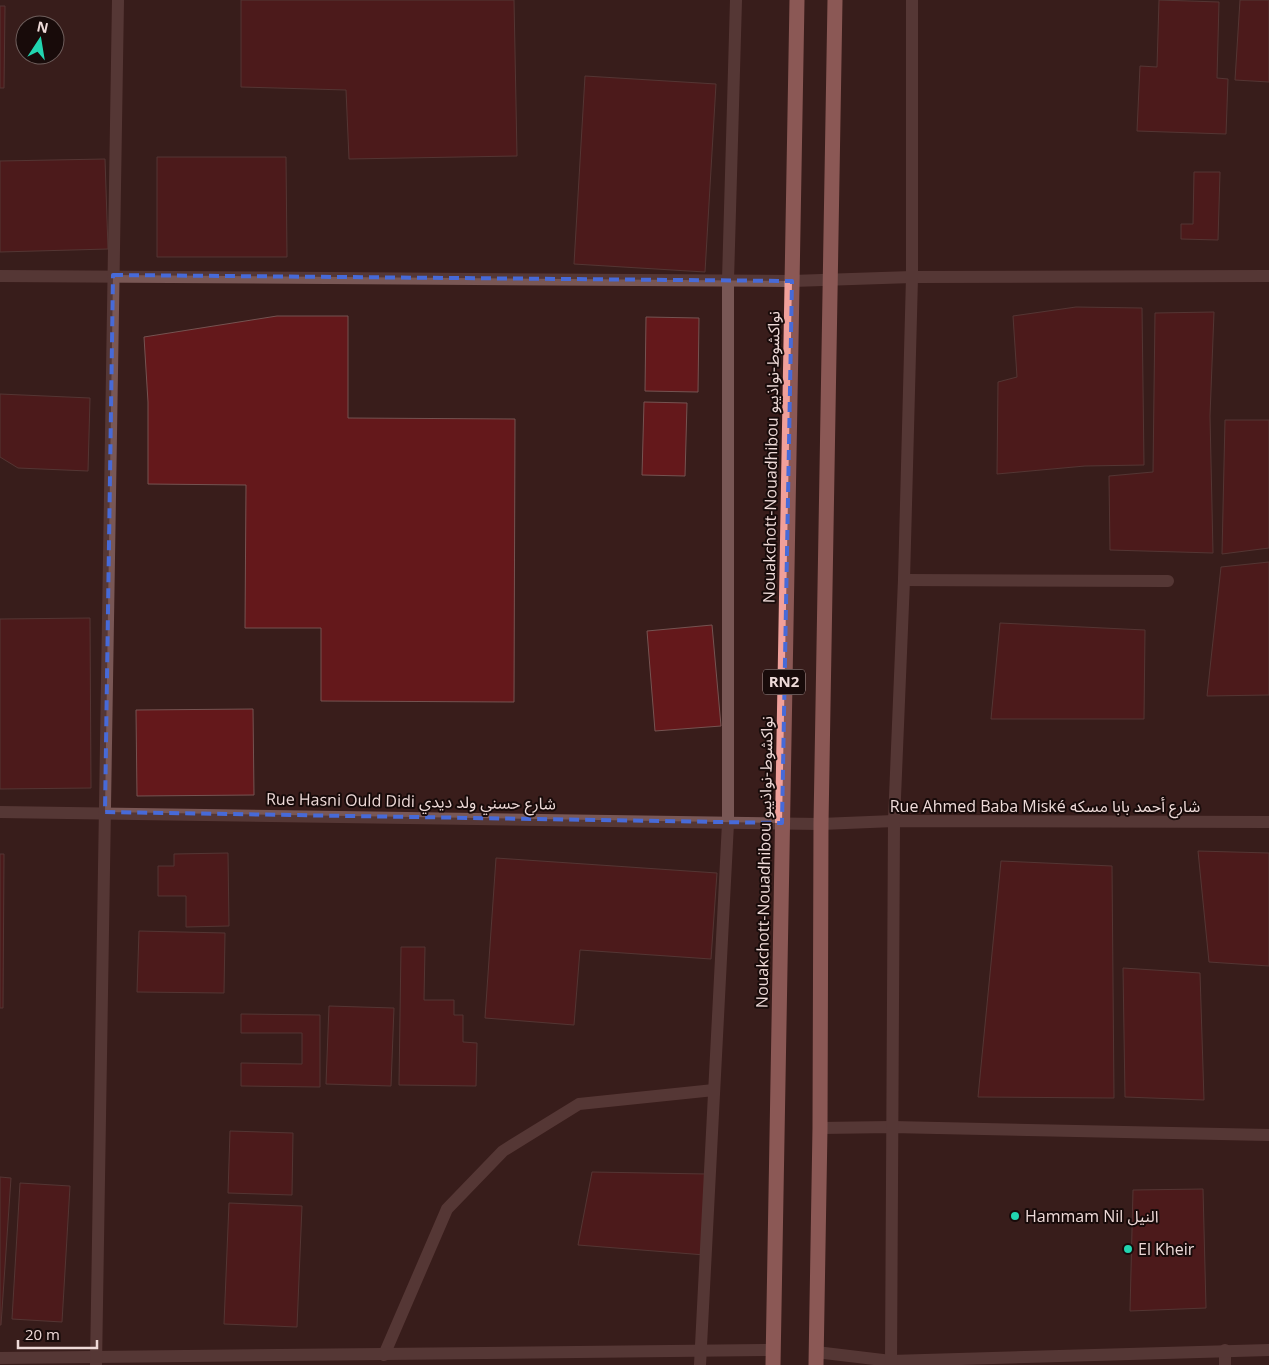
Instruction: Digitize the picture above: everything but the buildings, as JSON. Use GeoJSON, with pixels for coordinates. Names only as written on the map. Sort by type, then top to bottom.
{"type":"FeatureCollection","features":[{"type":"Feature","properties":{"kind":"highway","name":"Nouakchott-Nouadhibou نواكشوط-نواذيبو"},"geometry":{"type":"LineString","coordinates":[[773,1357],[797,0]]}},
{"type":"Feature","properties":{"kind":"highway","name":"RN2"},"geometry":{"type":"LineString","coordinates":[[816,1359],[820,1128],[821,824],[835,0]]}},
{"type":"Feature","properties":{"kind":"street"},"geometry":{"type":"LineString","coordinates":[[96,1361],[118,0]]}},
{"type":"Feature","properties":{"kind":"street"},"geometry":{"type":"LineString","coordinates":[[700,1365],[728,823],[728,280],[736,0]]}},
{"type":"Feature","properties":{"kind":"street"},"geometry":{"type":"LineString","coordinates":[[891,1363],[894,821],[904,580],[912,277],[912,0]]}},
{"type":"Feature","properties":{"kind":"street"},"geometry":{"type":"LineString","coordinates":[[0,276],[114,275],[792,281],[912,277],[1269,276]]}},
{"type":"Feature","properties":{"kind":"street"},"geometry":{"type":"LineString","coordinates":[[904,580],[1168,581]]}},
{"type":"Feature","properties":{"kind":"street","name":"Rue Hasni Ould Didi شارع حسني ولد ديدي"},"geometry":{"type":"LineString","coordinates":[[0,812],[104,812],[821,824]]}},
{"type":"Feature","properties":{"kind":"street","name":"Rue Ahmed Baba Miské شارع أحمد بابا مسكه"},"geometry":{"type":"LineString","coordinates":[[821,824],[894,821],[1269,822]]}},
{"type":"Feature","properties":{"kind":"street"},"geometry":{"type":"LineString","coordinates":[[384,1355],[447,1209],[503,1151],[579,1104],[714,1090]]}},
{"type":"Feature","properties":{"kind":"street"},"geometry":{"type":"LineString","coordinates":[[820,1128],[892,1127],[1269,1134]]}},
{"type":"Feature","properties":{"kind":"street"},"geometry":{"type":"LineString","coordinates":[[0,1358],[96,1361],[701,1350],[773,1357]]}},
{"type":"Feature","properties":{"kind":"street"},"geometry":{"type":"LineString","coordinates":[[1225,1350],[1225,1365]]}},
{"type":"Feature","properties":{"kind":"street"},"geometry":{"type":"LineString","coordinates":[[816,1359],[891,1363],[1225,1350],[1269,1350]]}},
{"type":"Feature","properties":{"kind":"highlighted area"},"geometry":{"type":"Polygon","coordinates":[[[113,275],[792,281],[782,823],[105,812],[113,275]]]}},
{"type":"Feature","properties":{"kind":"place","name":"Hammam Nil النيل"},"geometry":{"type":"Point","coordinates":[1015,1216]}},
{"type":"Feature","properties":{"kind":"place","name":"El Kheir"},"geometry":{"type":"Point","coordinates":[1128,1249]}}]}
